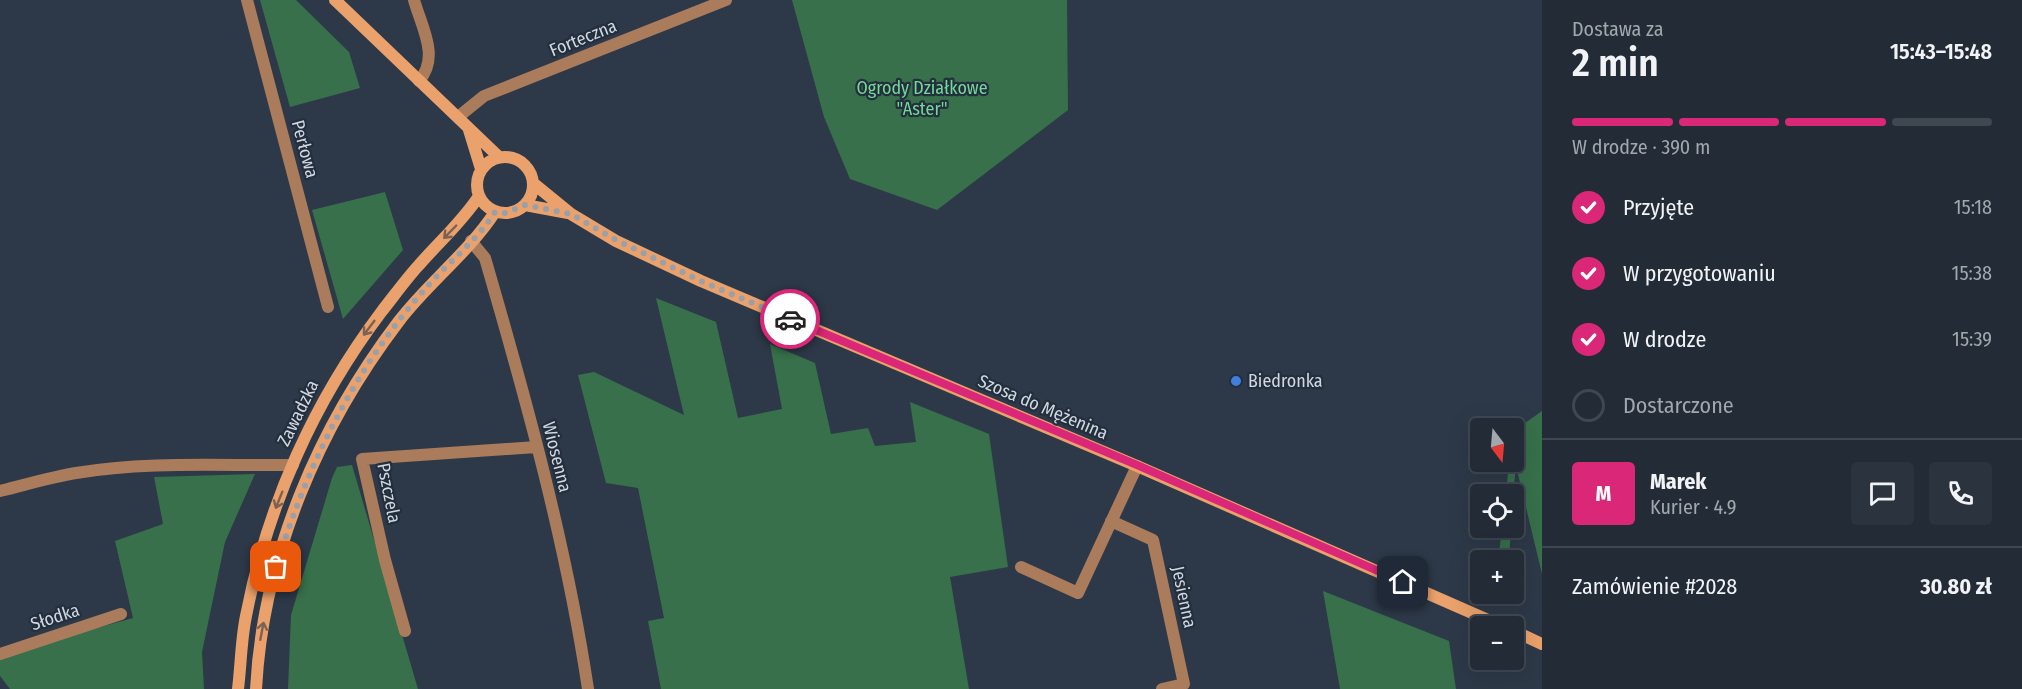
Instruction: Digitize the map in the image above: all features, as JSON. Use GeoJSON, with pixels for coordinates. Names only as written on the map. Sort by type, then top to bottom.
{"type":"FeatureCollection","features":[{"type":"Feature","properties":{"kind":"main road"},"geometry":{"type":"LineString","coordinates":[[335,0],[499,157]]}},
{"type":"Feature","properties":{"kind":"main road"},"geometry":{"type":"LineString","coordinates":[[469,130],[481,169]]}},
{"type":"Feature","properties":{"kind":"main road"},"geometry":{"type":"LineString","coordinates":[[507,156],[522,162],[528,168],[533,183],[530,198],[525,205],[506,213],[495,212],[483,203],[476,182],[481,169],[499,157],[507,156]]}},
{"type":"Feature","properties":{"kind":"main road","name":"Szosa do Mężenina"},"geometry":{"type":"LineString","coordinates":[[533,183],[571,214],[616,240],[701,281],[1137,465],[1479,616]]}},
{"type":"Feature","properties":{"kind":"main road","name":"Zawadzka"},"geometry":{"type":"LineString","coordinates":[[238,689],[245,618],[260,554],[293,465],[333,382],[383,309],[418,266],[467,214],[479,196]]}},
{"type":"Feature","properties":{"kind":"main road","name":"Szosa do Mężenina"},"geometry":{"type":"LineString","coordinates":[[525,205],[571,214]]}},
{"type":"Feature","properties":{"kind":"main road","name":"Zawadzka"},"geometry":{"type":"LineString","coordinates":[[256,689],[258,651],[270,585],[302,490],[360,376],[398,322],[425,289],[495,212]]}},
{"type":"Feature","properties":{"kind":"main road"},"geometry":{"type":"LineString","coordinates":[[383,309],[398,322]]}},
{"type":"Feature","properties":{"kind":"main road"},"geometry":{"type":"LineString","coordinates":[[1524,636],[1542,644]]}},
{"type":"Feature","properties":{"kind":"street","name":"Perłowa"},"geometry":{"type":"LineString","coordinates":[[247,0],[328,308]]}},
{"type":"Feature","properties":{"kind":"street"},"geometry":{"type":"LineString","coordinates":[[414,0],[430,56],[428,70],[419,81]]}},
{"type":"Feature","properties":{"kind":"street","name":"Forteczna"},"geometry":{"type":"LineString","coordinates":[[458,117],[484,96],[726,0]]}},
{"type":"Feature","properties":{"kind":"street","name":"Wiosenna"},"geometry":{"type":"LineString","coordinates":[[471,241],[485,258],[536,447],[568,572],[588,689]]}},
{"type":"Feature","properties":{"kind":"street","name":"Pszczela"},"geometry":{"type":"LineString","coordinates":[[405,631],[385,560],[362,459],[536,447]]}},
{"type":"Feature","properties":{"kind":"street"},"geometry":{"type":"LineString","coordinates":[[0,491],[77,473],[140,467],[293,465]]}},
{"type":"Feature","properties":{"kind":"street"},"geometry":{"type":"LineString","coordinates":[[1021,567],[1078,592],[1137,465]]}},
{"type":"Feature","properties":{"kind":"street","name":"Jesienna"},"geometry":{"type":"LineString","coordinates":[[1111,521],[1153,540],[1184,684],[1162,689]]}},
{"type":"Feature","properties":{"kind":"street","name":"Słodka"},"geometry":{"type":"LineString","coordinates":[[0,654],[121,614]]}},
{"type":"Feature","properties":{"kind":"green space"},"geometry":{"type":"Polygon","coordinates":[[[260,0],[296,0],[349,52],[360,88],[290,107],[260,0]]]}},
{"type":"Feature","properties":{"kind":"green space","name":"Ogrody Działkowe \"Aster\""},"geometry":{"type":"Polygon","coordinates":[[[792,0],[1067,0],[1068,110],[937,210],[850,179],[824,117],[792,0]]]}},
{"type":"Feature","properties":{"kind":"green space"},"geometry":{"type":"Polygon","coordinates":[[[385,192],[403,250],[343,319],[312,210],[385,192]]]}},
{"type":"Feature","properties":{"kind":"green space"},"geometry":{"type":"Polygon","coordinates":[[[656,298],[716,322],[738,418],[782,409],[770,344],[815,363],[831,434],[868,428],[875,446],[916,442],[910,402],[989,434],[1008,567],[950,577],[969,689],[661,689],[648,621],[664,618],[638,488],[606,483],[578,375],[594,372],[684,415],[656,298]]]}},
{"type":"Feature","properties":{"kind":"green space"},"geometry":{"type":"Polygon","coordinates":[[[1542,411],[1542,574],[1524,499],[1524,484],[1520,484],[1517,472],[1524,472],[1524,424],[1542,411]]]}},
{"type":"Feature","properties":{"kind":"green space"},"geometry":{"type":"Polygon","coordinates":[[[352,465],[418,689],[288,689],[291,615],[332,478],[337,467],[352,465]]]}},
{"type":"Feature","properties":{"kind":"green space"},"geometry":{"type":"Polygon","coordinates":[[[1508,472],[1515,472],[1514,484],[1507,484],[1508,472]]]}},
{"type":"Feature","properties":{"kind":"green space"},"geometry":{"type":"Polygon","coordinates":[[[255,474],[225,542],[202,652],[204,689],[10,689],[0,676],[0,655],[133,618],[115,541],[163,524],[154,477],[255,474]]]}},
{"type":"Feature","properties":{"kind":"green space"},"geometry":{"type":"Polygon","coordinates":[[[1501,538],[1510,538],[1510,550],[1499,550],[1501,538]]]}},
{"type":"Feature","properties":{"kind":"green space"},"geometry":{"type":"Polygon","coordinates":[[[1323,591],[1449,641],[1456,689],[1340,689],[1323,591]]]}},
{"type":"Feature","properties":{"kind":"way so far"},"geometry":{"type":"LineString","coordinates":[[276,567],[302,490],[315,460],[360,376],[398,322],[425,289],[495,212],[517,211],[525,205],[571,214],[616,240],[701,281],[790,319]]}},
{"type":"Feature","properties":{"kind":"place","name":"Biedronka"},"geometry":{"type":"Point","coordinates":[1236,381]}},
{"type":"Feature","properties":{"kind":"route"},"geometry":{"type":"LineString","coordinates":[[790,319],[1137,465],[1403,582]]}}]}
